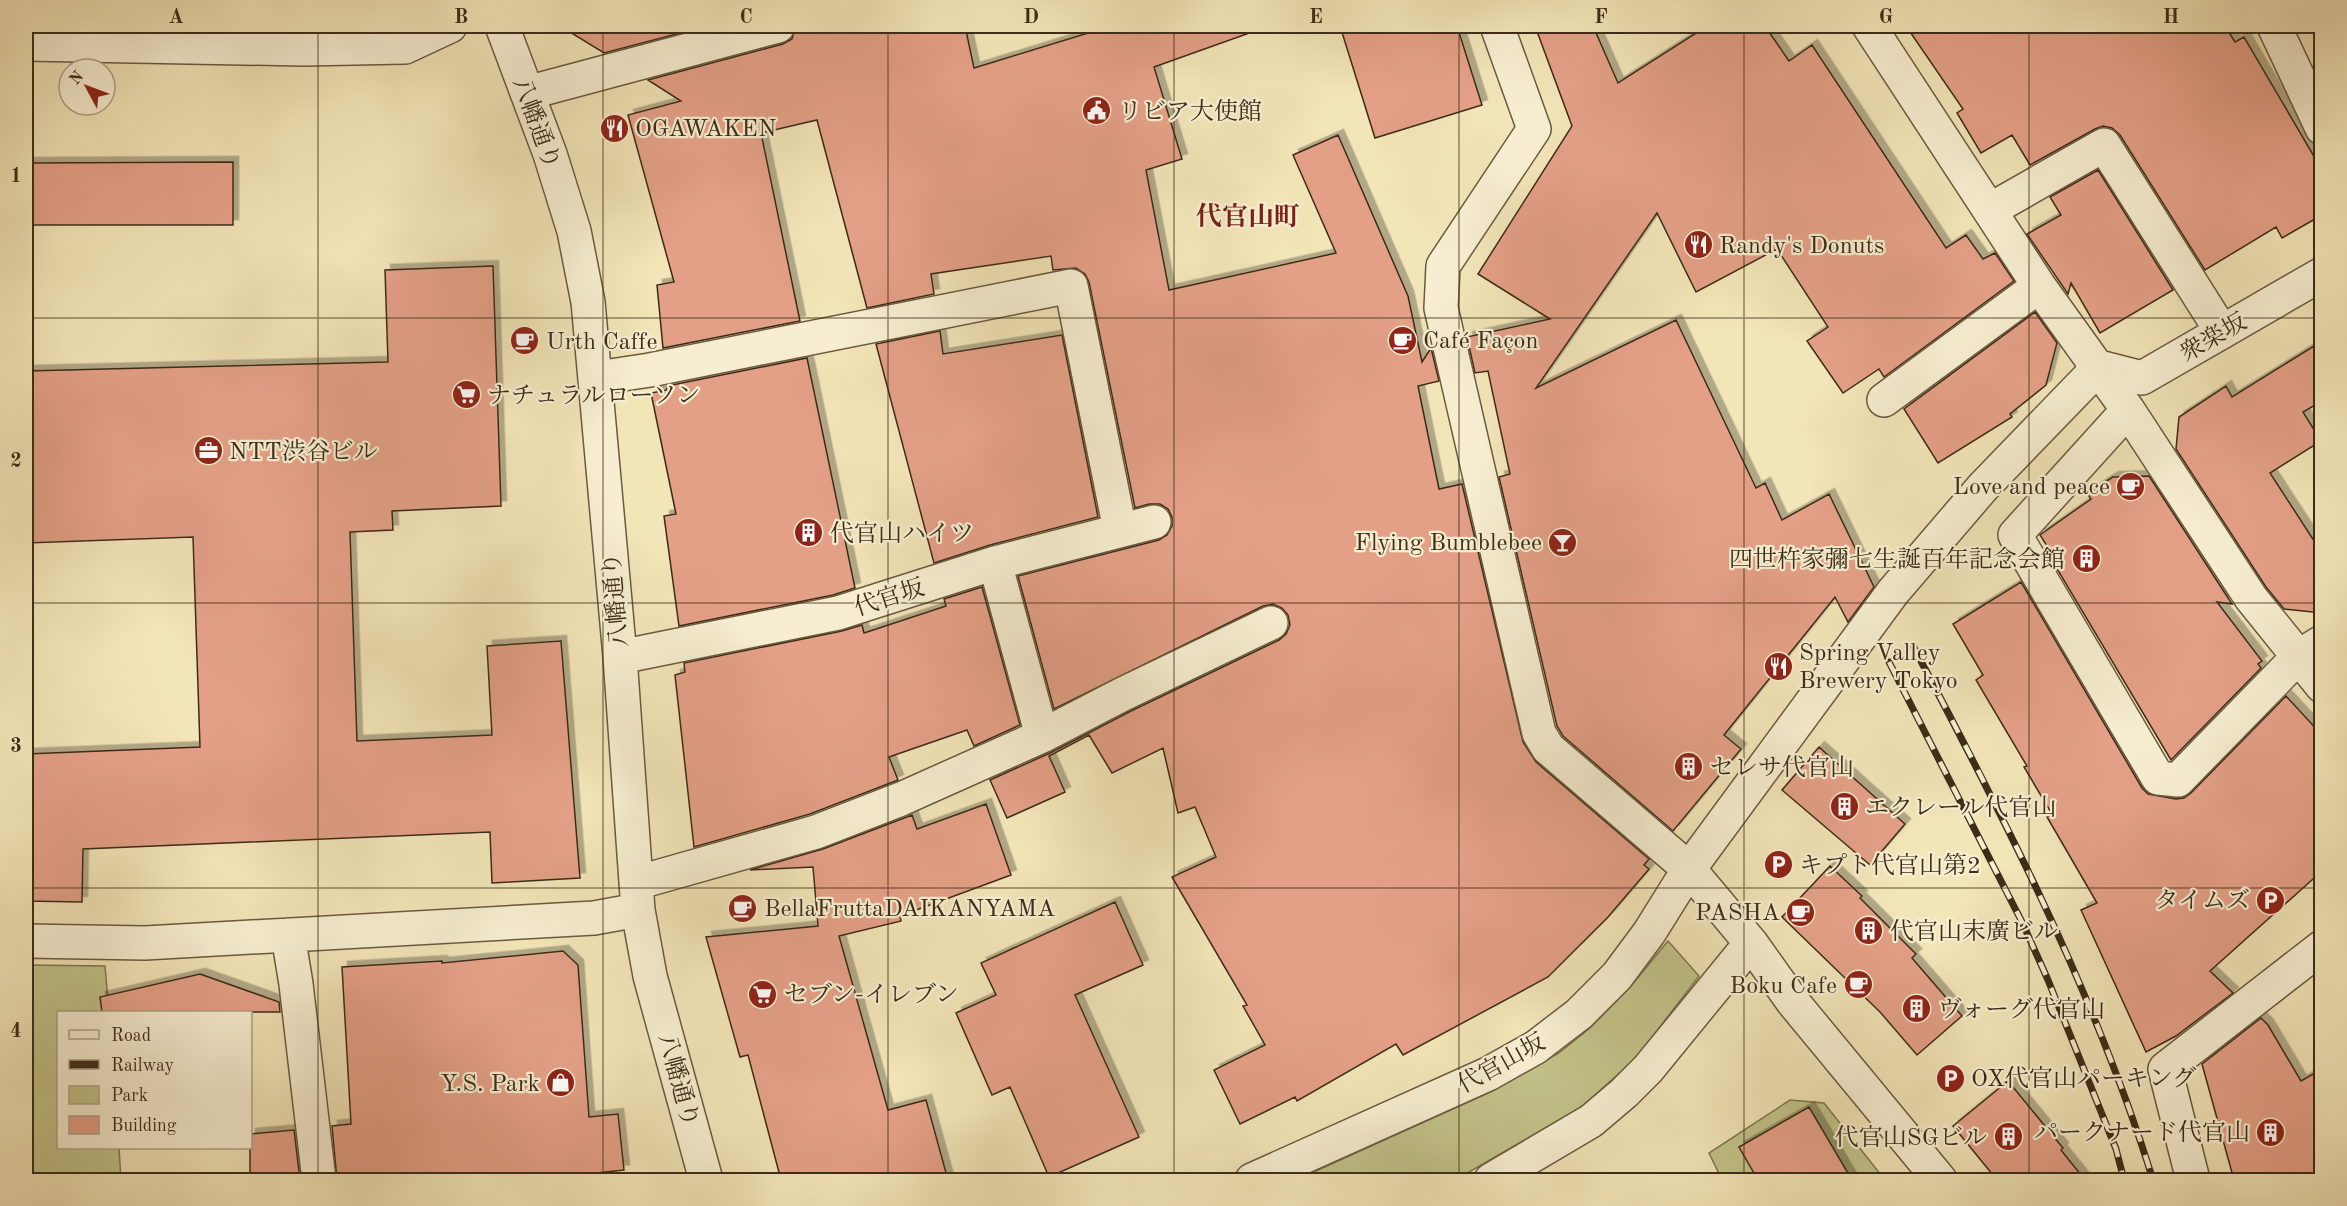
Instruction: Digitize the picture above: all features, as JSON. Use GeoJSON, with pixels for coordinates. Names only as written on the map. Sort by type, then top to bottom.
{"type":"FeatureCollection","features":[{"type":"Feature","properties":{"kind":"street"},"geometry":{"type":"LineString","coordinates":[[26,44],[303,49],[405,47],[450,26]]}},
{"type":"Feature","properties":{"kind":"street","name":"八幡通り"},"geometry":{"type":"LineString","coordinates":[[502,26],[550,154],[574,231],[588,302],[597,378],[637,896],[650,976],[706,1180]]}},
{"type":"Feature","properties":{"kind":"street"},"geometry":{"type":"LineString","coordinates":[[526,93],[778,26]]}},
{"type":"Feature","properties":{"kind":"street"},"geometry":{"type":"LineString","coordinates":[[1497,26],[1534,129],[1443,266],[1441,308],[1539,733],[1548,748],[1689,869],[1751,943],[1793,1002],[1940,1180]]}},
{"type":"Feature","properties":{"kind":"street"},"geometry":{"type":"LineString","coordinates":[[1869,26],[2039,286],[2099,367],[2251,598],[2310,649],[2322,686]]}},
{"type":"Feature","properties":{"kind":"street"},"geometry":{"type":"LineString","coordinates":[[2274,26],[2322,128]]}},
{"type":"Feature","properties":{"kind":"street"},"geometry":{"type":"LineString","coordinates":[[1990,210],[2104,145],[2222,332]]}},
{"type":"Feature","properties":{"kind":"street","name":"衆楽坂"},"geometry":{"type":"LineString","coordinates":[[2099,367],[2142,378],[2322,274]]}},
{"type":"Feature","properties":{"kind":"street"},"geometry":{"type":"LineString","coordinates":[[597,378],[650,370],[1071,286],[1120,530]]}},
{"type":"Feature","properties":{"kind":"street"},"geometry":{"type":"LineString","coordinates":[[1884,400],[2039,286]]}},
{"type":"Feature","properties":{"kind":"street","name":"代官山坂"},"geometry":{"type":"LineString","coordinates":[[1252,1180],[1488,1074],[1536,1047],[1579,1014],[1617,976],[1662,915],[1689,869],[1893,592],[1983,487],[2099,367]]}},
{"type":"Feature","properties":{"kind":"street"},"geometry":{"type":"LineString","coordinates":[[2128,410],[2015,535],[2158,778],[2178,780],[2310,649]]}},
{"type":"Feature","properties":{"kind":"street","name":"代官坂"},"geometry":{"type":"LineString","coordinates":[[620,657],[838,613],[995,563],[1154,522]]}},
{"type":"Feature","properties":{"kind":"street"},"geometry":{"type":"LineString","coordinates":[[995,563],[1042,736]]}},
{"type":"Feature","properties":{"kind":"street"},"geometry":{"type":"LineString","coordinates":[[26,941],[145,943],[594,918],[637,896],[901,799],[1042,736],[1123,693],[1271,623]]}},
{"type":"Feature","properties":{"kind":"street"},"geometry":{"type":"LineString","coordinates":[[288,934],[319,1180]]}},
{"type":"Feature","properties":{"kind":"street"},"geometry":{"type":"LineString","coordinates":[[1491,1180],[1591,1121],[1624,1093],[1648,1069],[1751,943]]}},
{"type":"Feature","properties":{"kind":"street"},"geometry":{"type":"LineString","coordinates":[[2193,1180],[2165,1069],[2322,947]]}},
{"type":"Feature","properties":{"kind":"green space"},"geometry":{"type":"Polygon","coordinates":[[[1668,941],[1699,976],[1636,1058],[1583,1106],[1457,1179],[1296,1180],[1488,1093],[1559,1053],[1590,1028],[1631,986],[1668,941]]]}},
{"type":"Feature","properties":{"kind":"green space"},"geometry":{"type":"Polygon","coordinates":[[[26,965],[105,966],[109,1011],[57,1011],[57,1149],[119,1149],[121,1180],[26,1180],[26,965]]]}},
{"type":"Feature","properties":{"kind":"green space"},"geometry":{"type":"Polygon","coordinates":[[[1790,1100],[1824,1103],[1885,1180],[1722,1180],[1709,1153],[1790,1100]]]}},
{"type":"Feature","properties":{"kind":"building"},"geometry":{"type":"Polygon","coordinates":[[[560,26],[707,26],[604,53],[560,26]]]}},
{"type":"Feature","properties":{"kind":"building"},"geometry":{"type":"Polygon","coordinates":[[[796,26],[965,26],[974,68],[1111,26],[1254,26],[1255,31],[1154,67],[1182,159],[1146,170],[1169,290],[1336,253],[1293,155],[1338,135],[1408,296],[1422,362],[1431,348],[1439,381],[1418,386],[1439,489],[1462,484],[1523,742],[1536,762],[1649,859],[1644,865],[1649,869],[1608,917],[1548,977],[1403,1055],[1396,1044],[1297,1101],[1295,1097],[1240,1124],[1214,1070],[1265,1045],[1243,1006],[1247,1005],[1172,877],[1216,857],[1195,807],[1178,813],[1163,748],[1112,773],[1089,735],[1049,756],[1065,792],[1007,818],[990,780],[1050,753],[1131,711],[1279,640],[1286,634],[1290,625],[1288,615],[1282,608],[1273,604],[1263,606],[1054,709],[1018,576],[1159,540],[1167,535],[1172,526],[1172,517],[1168,509],[1160,504],[1135,508],[1089,282],[1085,274],[1076,268],[1053,270],[1051,256],[931,274],[934,294],[867,308],[817,120],[761,133],[800,321],[663,348],[657,285],[674,282],[628,115],[681,101],[648,80],[783,44],[792,39],[796,26]]]}},
{"type":"Feature","properties":{"kind":"building"},"geometry":{"type":"Polygon","coordinates":[[[1340,26],[1457,26],[1482,105],[1375,138],[1340,26]]]}},
{"type":"Feature","properties":{"kind":"building"},"geometry":{"type":"Polygon","coordinates":[[[1535,26],[1593,26],[1618,83],[1707,26],[1765,26],[1789,61],[1812,45],[1946,248],[1966,235],[1983,259],[1995,253],[2014,281],[1884,377],[1879,369],[1843,393],[1807,341],[1828,327],[1777,249],[1696,292],[1657,213],[1536,388],[1676,320],[1756,488],[1765,483],[1782,520],[1829,494],[1874,587],[1848,622],[1835,597],[1724,735],[1741,749],[1673,831],[1563,736],[1557,726],[1499,477],[1510,474],[1488,371],[1475,373],[1467,337],[1550,319],[1478,274],[1572,126],[1535,26]]]}},
{"type":"Feature","properties":{"kind":"building"},"geometry":{"type":"Polygon","coordinates":[[[1906,26],[2225,26],[2235,42],[2244,37],[2322,170],[2322,215],[2282,238],[2276,227],[2205,270],[2120,135],[2112,128],[2103,126],[2095,129],[2030,165],[2012,135],[1981,153],[1957,113],[1963,109],[1906,26]]]}},
{"type":"Feature","properties":{"kind":"building"},"geometry":{"type":"Polygon","coordinates":[[[233,162],[233,225],[26,225],[26,163],[233,162]]]}},
{"type":"Feature","properties":{"kind":"building"},"geometry":{"type":"Polygon","coordinates":[[[2098,170],[2173,290],[2100,333],[2071,283],[2068,294],[2027,234],[2061,215],[2050,197],[2098,170]]]}},
{"type":"Feature","properties":{"kind":"building"},"geometry":{"type":"Polygon","coordinates":[[[493,266],[501,506],[392,511],[393,530],[350,532],[357,741],[492,735],[487,646],[561,641],[580,878],[492,883],[490,832],[83,849],[82,902],[26,901],[26,754],[200,747],[193,537],[26,543],[26,371],[388,362],[385,270],[493,266]]]}},
{"type":"Feature","properties":{"kind":"building"},"geometry":{"type":"Polygon","coordinates":[[[2035,312],[2057,343],[2046,385],[2010,414],[2012,417],[1938,463],[1904,409],[2035,312]]]}},
{"type":"Feature","properties":{"kind":"building"},"geometry":{"type":"Polygon","coordinates":[[[940,331],[943,354],[1062,335],[1098,517],[990,545],[934,563],[876,344],[940,331]]]}},
{"type":"Feature","properties":{"kind":"building"},"geometry":{"type":"Polygon","coordinates":[[[2322,341],[2322,401],[2303,412],[2321,441],[2270,473],[2322,553],[2322,613],[2284,609],[2266,587],[2176,449],[2179,417],[2226,386],[2232,397],[2322,341]]]}},
{"type":"Feature","properties":{"kind":"building"},"geometry":{"type":"Polygon","coordinates":[[[807,358],[855,588],[833,595],[679,626],[664,516],[676,514],[651,393],[667,390],[667,386],[807,358]]]}},
{"type":"Feature","properties":{"kind":"building"},"geometry":{"type":"Polygon","coordinates":[[[2149,476],[2232,604],[2217,602],[2262,661],[2258,664],[2261,668],[2171,760],[2053,562],[2056,560],[2040,535],[2091,499],[2087,493],[2113,477],[2149,476]]]}},
{"type":"Feature","properties":{"kind":"building"},"geometry":{"type":"Polygon","coordinates":[[[2021,582],[2142,788],[2148,794],[2176,799],[2184,798],[2286,696],[2322,735],[2322,871],[2210,971],[2233,993],[2176,1036],[2146,1052],[2081,910],[2097,903],[2047,817],[2052,814],[2024,767],[2027,766],[1976,680],[1983,675],[1953,624],[2021,582]]]}},
{"type":"Feature","properties":{"kind":"building"},"geometry":{"type":"Polygon","coordinates":[[[982,587],[1020,725],[974,746],[967,730],[889,757],[898,780],[810,814],[694,847],[675,675],[685,672],[684,663],[862,625],[864,633],[946,606],[944,599],[982,587]]]}},
{"type":"Feature","properties":{"kind":"building","name":"エクレール代官山"},"geometry":{"type":"Polygon","coordinates":[[[1819,747],[1905,824],[1870,865],[1782,790],[1819,747]]]}},
{"type":"Feature","properties":{"kind":"building"},"geometry":{"type":"Polygon","coordinates":[[[986,804],[1011,875],[900,916],[901,921],[839,936],[888,1110],[926,1100],[948,1180],[781,1180],[748,1055],[740,1057],[706,937],[818,926],[813,867],[750,870],[823,849],[912,815],[917,829],[986,804]]]}},
{"type":"Feature","properties":{"kind":"building"},"geometry":{"type":"Polygon","coordinates":[[[1830,866],[1862,896],[1860,898],[1916,954],[1912,958],[1962,1016],[1917,1055],[1880,1012],[1782,917],[1830,866]]]}},
{"type":"Feature","properties":{"kind":"building"},"geometry":{"type":"Polygon","coordinates":[[[1115,902],[1143,965],[1075,995],[1139,1137],[1049,1177],[1010,1087],[992,1095],[956,1013],[996,995],[981,963],[1115,902]]]}},
{"type":"Feature","properties":{"kind":"building"},"geometry":{"type":"Polygon","coordinates":[[[563,951],[578,965],[589,1117],[618,1114],[624,1170],[530,1180],[337,1180],[332,1126],[351,1124],[342,967],[442,961],[442,963],[563,951]]]}},
{"type":"Feature","properties":{"kind":"building"},"geometry":{"type":"Polygon","coordinates":[[[200,974],[279,1002],[280,1012],[102,1011],[100,997],[200,974]]]}},
{"type":"Feature","properties":{"kind":"building","name":"パークナード代官山"},"geometry":{"type":"Polygon","coordinates":[[[2261,1018],[2268,1025],[2301,1081],[2322,1069],[2322,1180],[2234,1180],[2202,1064],[2261,1018]]]}},
{"type":"Feature","properties":{"kind":"building","name":"代官山SGビル"},"geometry":{"type":"Polygon","coordinates":[[[2008,1081],[2063,1148],[2061,1150],[2085,1180],[1997,1180],[1953,1126],[2008,1081]]]}},
{"type":"Feature","properties":{"kind":"building"},"geometry":{"type":"Polygon","coordinates":[[[1809,1107],[1852,1180],[1758,1180],[1739,1147],[1809,1107]]]}},
{"type":"Feature","properties":{"kind":"building"},"geometry":{"type":"Polygon","coordinates":[[[294,1130],[300,1180],[250,1180],[252,1134],[294,1130]]]}},
{"type":"Feature","properties":{"kind":"railway"},"geometry":{"type":"LineString","coordinates":[[1913,646],[2014,841],[2076,974],[2130,1110],[2153,1180]]}},
{"type":"Feature","properties":{"kind":"railway"},"geometry":{"type":"LineString","coordinates":[[1889,662],[2022,922],[2048,980],[2116,1149],[2124,1180]]}},
{"type":"Feature","properties":{"kind":"place","name":"リビア大使館"},"geometry":{"type":"Point","coordinates":[1097,111]}},
{"type":"Feature","properties":{"kind":"place","name":"OGAWAKEN"},"geometry":{"type":"Point","coordinates":[614,128]}},
{"type":"Feature","properties":{"kind":"place","name":"Randy's Donuts"},"geometry":{"type":"Point","coordinates":[1698,245]}},
{"type":"Feature","properties":{"kind":"place","name":"Café Façon"},"geometry":{"type":"Point","coordinates":[1402,340]}},
{"type":"Feature","properties":{"kind":"place","name":"Urth Caffe"},"geometry":{"type":"Point","coordinates":[525,341]}},
{"type":"Feature","properties":{"kind":"place","name":"ナチュラルローソン"},"geometry":{"type":"Point","coordinates":[466,395]}},
{"type":"Feature","properties":{"kind":"place","name":"NTT渋谷ビル"},"geometry":{"type":"Point","coordinates":[208,451]}},
{"type":"Feature","properties":{"kind":"place","name":"Love and peace"},"geometry":{"type":"Point","coordinates":[2131,486]}},
{"type":"Feature","properties":{"kind":"place","name":"代官山ハイツ"},"geometry":{"type":"Point","coordinates":[809,533]}},
{"type":"Feature","properties":{"kind":"place","name":"Flying Bumblebee"},"geometry":{"type":"Point","coordinates":[1563,542]}},
{"type":"Feature","properties":{"kind":"place","name":"四世杵家彌七生誕百年記念会館"},"geometry":{"type":"Point","coordinates":[2086,559]}},
{"type":"Feature","properties":{"kind":"place","name":"Spring Valley Brewery Tokyo"},"geometry":{"type":"Point","coordinates":[1778,666]}},
{"type":"Feature","properties":{"kind":"place","name":"セレサ代官山"},"geometry":{"type":"Point","coordinates":[1689,767]}},
{"type":"Feature","properties":{"kind":"place","name":"エクレール代官山"},"geometry":{"type":"Point","coordinates":[1844,807]}},
{"type":"Feature","properties":{"kind":"place","name":"キプト代官山第2"},"geometry":{"type":"Point","coordinates":[1778,865]}},
{"type":"Feature","properties":{"kind":"place","name":"タイムズ"},"geometry":{"type":"Point","coordinates":[2271,900]}},
{"type":"Feature","properties":{"kind":"place","name":"BellaFruttaDAIKANYAMA"},"geometry":{"type":"Point","coordinates":[743,908]}},
{"type":"Feature","properties":{"kind":"place","name":"PASHA"},"geometry":{"type":"Point","coordinates":[1801,912]}},
{"type":"Feature","properties":{"kind":"place","name":"代官山末廣ビル"},"geometry":{"type":"Point","coordinates":[1869,931]}},
{"type":"Feature","properties":{"kind":"place","name":"Boku Cafe"},"geometry":{"type":"Point","coordinates":[1858,985]}},
{"type":"Feature","properties":{"kind":"place","name":"セブン-イレブン"},"geometry":{"type":"Point","coordinates":[763,994]}},
{"type":"Feature","properties":{"kind":"place","name":"ヴォーグ代官山"},"geometry":{"type":"Point","coordinates":[1917,1009]}},
{"type":"Feature","properties":{"kind":"place","name":"OX代官山パーキング"},"geometry":{"type":"Point","coordinates":[1950,1078]}},
{"type":"Feature","properties":{"kind":"place","name":"Y.S. Park"},"geometry":{"type":"Point","coordinates":[561,1083]}},
{"type":"Feature","properties":{"kind":"place","name":"パークナード代官山"},"geometry":{"type":"Point","coordinates":[2271,1132]}},
{"type":"Feature","properties":{"kind":"place","name":"代官山SGビル"},"geometry":{"type":"Point","coordinates":[2008,1137]}},
{"type":"Feature","properties":{"kind":"district","name":"代官山町"},"geometry":{"type":"Point","coordinates":[1248,216]}}]}
